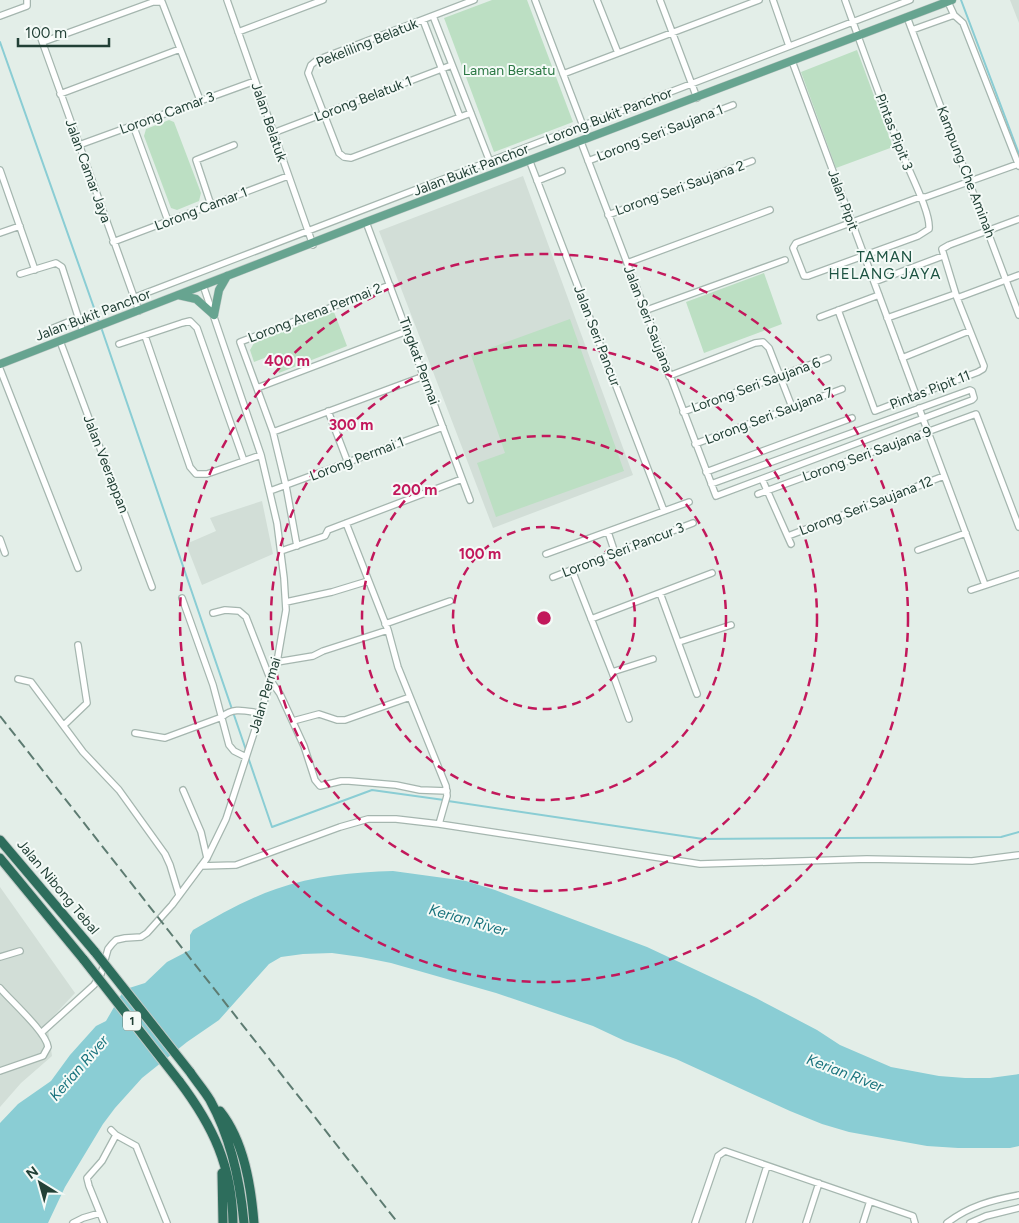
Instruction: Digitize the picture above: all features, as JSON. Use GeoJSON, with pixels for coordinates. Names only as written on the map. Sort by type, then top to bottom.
{"type":"FeatureCollection","features":[{"type":"Feature","properties":{"kind":"highway","name":"Jalan Nibong Tebal"},"geometry":{"type":"LineString","coordinates":[[0,840],[95,952],[190,1072],[209,1100]]}},
{"type":"Feature","properties":{"kind":"highway","name":"Jalan Nibong Tebal"},"geometry":{"type":"LineString","coordinates":[[0,858],[84,960],[179,1081],[208,1122],[221,1154]]}},
{"type":"Feature","properties":{"kind":"highway","name":"1"},"geometry":{"type":"LineString","coordinates":[[209,1100],[232,1152],[236,1193],[233,1223]]}},
{"type":"Feature","properties":{"kind":"highway"},"geometry":{"type":"LineString","coordinates":[[209,1100],[222,1113],[237,1141],[250,1187],[254,1223]]}},
{"type":"Feature","properties":{"kind":"highway","name":"1"},"geometry":{"type":"LineString","coordinates":[[221,1154],[236,1193],[244,1223]]}},
{"type":"Feature","properties":{"kind":"highway"},"geometry":{"type":"LineString","coordinates":[[221,1154],[223,1223]]}},
{"type":"Feature","properties":{"kind":"main road","name":"Jalan Bukit Panchor"},"geometry":{"type":"LineString","coordinates":[[0,364],[139,312],[203,285],[366,222],[530,162],[950,1]]}},
{"type":"Feature","properties":{"kind":"main road"},"geometry":{"type":"LineString","coordinates":[[214,315],[219,290],[227,276]]}},
{"type":"Feature","properties":{"kind":"main road"},"geometry":{"type":"LineString","coordinates":[[178,295],[196,299],[214,315]]}},
{"type":"Feature","properties":{"kind":"street"},"geometry":{"type":"LineString","coordinates":[[0,16],[27,6],[27,0]]}},
{"type":"Feature","properties":{"kind":"street","name":"Jalan Belatuk"},"geometry":{"type":"LineString","coordinates":[[226,0],[313,244]]}},
{"type":"Feature","properties":{"kind":"street"},"geometry":{"type":"LineString","coordinates":[[238,32],[323,0]]}},
{"type":"Feature","properties":{"kind":"street","name":"Pekeliling Belatuk"},"geometry":{"type":"LineString","coordinates":[[471,113],[351,158],[344,158],[339,154],[308,73],[311,65],[317,60],[474,0]]}},
{"type":"Feature","properties":{"kind":"street"},"geometry":{"type":"LineString","coordinates":[[534,0],[583,126]]}},
{"type":"Feature","properties":{"kind":"street"},"geometry":{"type":"LineString","coordinates":[[597,0],[618,53]]}},
{"type":"Feature","properties":{"kind":"street"},"geometry":{"type":"LineString","coordinates":[[660,0],[697,98]]}},
{"type":"Feature","properties":{"kind":"street"},"geometry":{"type":"LineString","coordinates":[[563,74],[759,0]]}},
{"type":"Feature","properties":{"kind":"street"},"geometry":{"type":"LineString","coordinates":[[773,0],[789,46]]}},
{"type":"Feature","properties":{"kind":"street","name":"Pintas Pipit 3"},"geometry":{"type":"LineString","coordinates":[[845,0],[900,150],[929,222],[929,229],[918,236],[864,255]]}},
{"type":"Feature","properties":{"kind":"street","name":"Lorong Bukit Panchor"},"geometry":{"type":"LineString","coordinates":[[308,232],[910,0]]}},
{"type":"Feature","properties":{"kind":"street"},"geometry":{"type":"LineString","coordinates":[[864,255],[808,276],[803,275],[793,248],[796,243],[920,197],[926,197],[1019,165],[966,30],[963,23],[954,15],[950,1]]}},
{"type":"Feature","properties":{"kind":"street"},"geometry":{"type":"LineString","coordinates":[[43,42],[153,2],[162,2],[200,100]]}},
{"type":"Feature","properties":{"kind":"street"},"geometry":{"type":"LineString","coordinates":[[912,30],[954,15]]}},
{"type":"Feature","properties":{"kind":"street"},"geometry":{"type":"LineString","coordinates":[[433,16],[490,162]]}},
{"type":"Feature","properties":{"kind":"street","name":"Kampung Che Aminah"},"geometry":{"type":"LineString","coordinates":[[907,17],[1019,315]]}},
{"type":"Feature","properties":{"kind":"street"},"geometry":{"type":"LineString","coordinates":[[423,20],[460,117]]}},
{"type":"Feature","properties":{"kind":"street","name":"Jalan Camar Jaya"},"geometry":{"type":"LineString","coordinates":[[38,30],[139,312]]}},
{"type":"Feature","properties":{"kind":"street"},"geometry":{"type":"LineString","coordinates":[[60,94],[180,49]]}},
{"type":"Feature","properties":{"kind":"street","name":"Jalan Pipit"},"geometry":{"type":"LineString","coordinates":[[792,61],[916,395]]}},
{"type":"Feature","properties":{"kind":"street","name":"Lorong Belatuk 1"},"geometry":{"type":"LineString","coordinates":[[273,133],[452,65]]}},
{"type":"Feature","properties":{"kind":"street","name":"Lorong Camar 3"},"geometry":{"type":"LineString","coordinates":[[79,145],[255,81]]}},
{"type":"Feature","properties":{"kind":"street","name":"Lorong Seri Saujana 1"},"geometry":{"type":"LineString","coordinates":[[588,161],[733,106]]}},
{"type":"Feature","properties":{"kind":"street"},"geometry":{"type":"LineString","coordinates":[[133,125],[168,221]]}},
{"type":"Feature","properties":{"kind":"street","name":"Jalan Seri Saujana"},"geometry":{"type":"LineString","coordinates":[[581,142],[716,496],[762,479]]}},
{"type":"Feature","properties":{"kind":"street"},"geometry":{"type":"LineString","coordinates":[[211,205],[196,160],[234,145]]}},
{"type":"Feature","properties":{"kind":"street","name":"Lorong Seri Saujana 2"},"geometry":{"type":"LineString","coordinates":[[608,214],[752,161]]}},
{"type":"Feature","properties":{"kind":"street","name":"Jalan Seri Pancur"},"geometry":{"type":"LineString","coordinates":[[530,162],[664,511]]}},
{"type":"Feature","properties":{"kind":"street"},"geometry":{"type":"LineString","coordinates":[[0,170],[1,178],[35,270]]}},
{"type":"Feature","properties":{"kind":"street"},"geometry":{"type":"LineString","coordinates":[[537,181],[562,171]]}},
{"type":"Feature","properties":{"kind":"street","name":"Lorong Camar 1"},"geometry":{"type":"LineString","coordinates":[[113,242],[288,176]]}},
{"type":"Feature","properties":{"kind":"street"},"geometry":{"type":"LineString","coordinates":[[626,263],[770,210]]}},
{"type":"Feature","properties":{"kind":"street"},"geometry":{"type":"LineString","coordinates":[[902,358],[969,330],[956,296],[942,249],[945,246],[1019,219]]}},
{"type":"Feature","properties":{"kind":"street","name":"Tingkat Permai"},"geometry":{"type":"LineString","coordinates":[[366,222],[470,500]]}},
{"type":"Feature","properties":{"kind":"street"},"geometry":{"type":"LineString","coordinates":[[0,233],[20,226]]}},
{"type":"Feature","properties":{"kind":"street","name":"Jalan Bukit Panchor"},"geometry":{"type":"LineString","coordinates":[[133,298],[308,232]]}},
{"type":"Feature","properties":{"kind":"street"},"geometry":{"type":"LineString","coordinates":[[874,282],[943,256]]}},
{"type":"Feature","properties":{"kind":"street"},"geometry":{"type":"LineString","coordinates":[[644,311],[785,260]]}},
{"type":"Feature","properties":{"kind":"street"},"geometry":{"type":"LineString","coordinates":[[20,274],[56,263],[62,267],[83,332]]}},
{"type":"Feature","properties":{"kind":"street"},"geometry":{"type":"LineString","coordinates":[[887,318],[1019,275]]}},
{"type":"Feature","properties":{"kind":"street","name":"Jalan Permai"},"geometry":{"type":"LineString","coordinates":[[41,1033],[94,985],[101,974],[106,954],[112,944],[116,940],[144,936],[207,858],[226,819],[259,712],[277,662],[286,602],[281,551],[270,491],[261,455],[203,285]]}},
{"type":"Feature","properties":{"kind":"street","name":"Lorong Arena Permai 2"},"geometry":{"type":"LineString","coordinates":[[257,388],[240,342],[390,285]]}},
{"type":"Feature","properties":{"kind":"street"},"geometry":{"type":"LineString","coordinates":[[820,317],[879,295]]}},
{"type":"Feature","properties":{"kind":"street","name":"Pintas Pipit 11"},"geometry":{"type":"LineString","coordinates":[[838,310],[876,411],[983,369],[969,330]]}},
{"type":"Feature","properties":{"kind":"street"},"geometry":{"type":"LineString","coordinates":[[51,329],[78,318]]}},
{"type":"Feature","properties":{"kind":"street"},"geometry":{"type":"LineString","coordinates":[[119,344],[182,322],[190,321],[197,328],[244,461]]}},
{"type":"Feature","properties":{"kind":"street"},"geometry":{"type":"LineString","coordinates":[[297,546],[286,486],[273,432],[257,388],[407,331]]}},
{"type":"Feature","properties":{"kind":"street"},"geometry":{"type":"LineString","coordinates":[[145,336],[190,467],[196,474],[207,474],[261,455]]}},
{"type":"Feature","properties":{"kind":"street","name":"Jalan Veerappan"},"geometry":{"type":"LineString","coordinates":[[60,341],[152,587]]}},
{"type":"Feature","properties":{"kind":"street"},"geometry":{"type":"LineString","coordinates":[[669,376],[755,343],[763,342],[769,348],[792,408]]}},
{"type":"Feature","properties":{"kind":"street","name":"Lorong Seri Saujana 6"},"geometry":{"type":"LineString","coordinates":[[683,412],[828,358]]}},
{"type":"Feature","properties":{"kind":"street"},"geometry":{"type":"LineString","coordinates":[[0,369],[78,568]]}},
{"type":"Feature","properties":{"kind":"street"},"geometry":{"type":"LineString","coordinates":[[273,432],[424,376]]}},
{"type":"Feature","properties":{"kind":"street","name":"Lorong Seri Saujana 7"},"geometry":{"type":"LineString","coordinates":[[696,444],[842,388]]}},
{"type":"Feature","properties":{"kind":"street"},"geometry":{"type":"LineString","coordinates":[[711,484],[919,408],[970,390],[972,391],[974,398],[972,400],[762,479],[791,544]]}},
{"type":"Feature","properties":{"kind":"street"},"geometry":{"type":"LineString","coordinates":[[919,408],[985,585]]}},
{"type":"Feature","properties":{"kind":"street"},"geometry":{"type":"LineString","coordinates":[[328,412],[348,463]]}},
{"type":"Feature","properties":{"kind":"street","name":"Lorong Seri Saujana 9"},"geometry":{"type":"LineString","coordinates":[[758,494],[976,414],[1019,527]]}},
{"type":"Feature","properties":{"kind":"street"},"geometry":{"type":"LineString","coordinates":[[706,472],[852,418]]}},
{"type":"Feature","properties":{"kind":"street","name":"Lorong Permai 1"},"geometry":{"type":"LineString","coordinates":[[270,491],[443,426]]}},
{"type":"Feature","properties":{"kind":"street","name":"Lorong Seri Saujana 12"},"geometry":{"type":"LineString","coordinates":[[788,536],[944,476]]}},
{"type":"Feature","properties":{"kind":"street"},"geometry":{"type":"LineString","coordinates":[[281,551],[325,536],[328,530],[462,479]]}},
{"type":"Feature","properties":{"kind":"street"},"geometry":{"type":"LineString","coordinates":[[546,554],[689,502]]}},
{"type":"Feature","properties":{"kind":"street"},"geometry":{"type":"LineString","coordinates":[[346,523],[387,627],[398,667],[446,786],[447,793],[441,821]]}},
{"type":"Feature","properties":{"kind":"street","name":"Lorong Seri Pancur 3"},"geometry":{"type":"LineString","coordinates":[[553,577],[693,523]]}},
{"type":"Feature","properties":{"kind":"street"},"geometry":{"type":"LineString","coordinates":[[608,532],[615,553]]}},
{"type":"Feature","properties":{"kind":"street"},"geometry":{"type":"LineString","coordinates":[[918,550],[966,533]]}},
{"type":"Feature","properties":{"kind":"street"},"geometry":{"type":"LineString","coordinates":[[0,539],[5,553]]}},
{"type":"Feature","properties":{"kind":"street"},"geometry":{"type":"LineString","coordinates":[[572,570],[629,719]]}},
{"type":"Feature","properties":{"kind":"street"},"geometry":{"type":"LineString","coordinates":[[591,619],[712,573]]}},
{"type":"Feature","properties":{"kind":"street"},"geometry":{"type":"LineString","coordinates":[[971,590],[1019,574]]}},
{"type":"Feature","properties":{"kind":"street"},"geometry":{"type":"LineString","coordinates":[[286,602],[332,592],[368,580]]}},
{"type":"Feature","properties":{"kind":"street"},"geometry":{"type":"LineString","coordinates":[[660,593],[697,694]]}},
{"type":"Feature","properties":{"kind":"street"},"geometry":{"type":"LineString","coordinates":[[182,598],[213,685],[229,745],[234,751],[246,757]]}},
{"type":"Feature","properties":{"kind":"street"},"geometry":{"type":"LineString","coordinates":[[277,662],[313,656],[450,602]]}},
{"type":"Feature","properties":{"kind":"street"},"geometry":{"type":"LineString","coordinates":[[213,613],[225,610],[239,611],[246,617],[270,682],[280,694],[293,721],[304,746],[315,780],[320,786],[349,781],[396,785],[447,793]]}},
{"type":"Feature","properties":{"kind":"street"},"geometry":{"type":"LineString","coordinates":[[679,642],[731,626]]}},
{"type":"Feature","properties":{"kind":"street"},"geometry":{"type":"LineString","coordinates":[[64,725],[88,703],[78,645]]}},
{"type":"Feature","properties":{"kind":"street"},"geometry":{"type":"LineString","coordinates":[[612,672],[653,659]]}},
{"type":"Feature","properties":{"kind":"street"},"geometry":{"type":"LineString","coordinates":[[18,679],[31,682],[83,752],[119,790],[165,854],[179,895]]}},
{"type":"Feature","properties":{"kind":"street"},"geometry":{"type":"LineString","coordinates":[[293,721],[319,714],[337,720],[345,720],[410,698]]}},
{"type":"Feature","properties":{"kind":"street"},"geometry":{"type":"LineString","coordinates":[[135,733],[166,738],[222,717],[228,711],[259,712]]}},
{"type":"Feature","properties":{"kind":"street"},"geometry":{"type":"LineString","coordinates":[[183,790],[201,832],[207,858]]}},
{"type":"Feature","properties":{"kind":"street"},"geometry":{"type":"LineString","coordinates":[[201,866],[236,865],[340,827],[368,819],[441,821],[700,864],[867,859],[972,861],[1019,855]]}},
{"type":"Feature","properties":{"kind":"street"},"geometry":{"type":"LineString","coordinates":[[0,957],[20,951]]}},
{"type":"Feature","properties":{"kind":"street"},"geometry":{"type":"LineString","coordinates":[[0,988],[3,995],[41,1033],[47,1041],[48,1047],[43,1056],[0,1071]]}},
{"type":"Feature","properties":{"kind":"street"},"geometry":{"type":"LineString","coordinates":[[104,1223],[89,1186],[88,1178],[102,1161],[113,1132],[136,1146],[167,1223]]}},
{"type":"Feature","properties":{"kind":"street"},"geometry":{"type":"LineString","coordinates":[[694,1223],[718,1156],[725,1151],[913,1216],[916,1223]]}},
{"type":"Feature","properties":{"kind":"street"},"geometry":{"type":"LineString","coordinates":[[749,1223],[767,1166]]}},
{"type":"Feature","properties":{"kind":"street"},"geometry":{"type":"LineString","coordinates":[[806,1223],[819,1183]]}},
{"type":"Feature","properties":{"kind":"street"},"geometry":{"type":"LineString","coordinates":[[947,1223],[963,1211],[986,1202],[1019,1195]]}},
{"type":"Feature","properties":{"kind":"street"},"geometry":{"type":"LineString","coordinates":[[862,1223],[870,1201]]}},
{"type":"Feature","properties":{"kind":"street"},"geometry":{"type":"LineString","coordinates":[[970,1223],[986,1216],[1019,1208]]}},
{"type":"Feature","properties":{"kind":"street"},"geometry":{"type":"LineString","coordinates":[[73,1223],[83,1218],[100,1214]]}},
{"type":"Feature","properties":{"kind":"shaded area"},"geometry":{"type":"Polygon","coordinates":[[[1010,0],[1019,0],[1019,23],[1010,0]]]}},
{"type":"Feature","properties":{"kind":"shaded area"},"geometry":{"type":"Polygon","coordinates":[[[523,176],[633,475],[493,528],[379,231],[523,176]]]}},
{"type":"Feature","properties":{"kind":"shaded area"},"geometry":{"type":"Polygon","coordinates":[[[262,501],[273,554],[202,585],[186,544],[216,531],[210,518],[262,501]]]}},
{"type":"Feature","properties":{"kind":"shaded area"},"geometry":{"type":"Polygon","coordinates":[[[0,887],[75,993],[47,1023],[52,1056],[21,1083],[0,1107],[0,887]]]}},
{"type":"Feature","properties":{"kind":"green space","name":"Laman Bersatu"},"geometry":{"type":"Polygon","coordinates":[[[492,0],[527,0],[573,122],[494,152],[444,18],[492,0]]]}},
{"type":"Feature","properties":{"kind":"green space"},"geometry":{"type":"Polygon","coordinates":[[[857,50],[893,147],[836,168],[801,72],[857,50]]]}},
{"type":"Feature","properties":{"kind":"green space"},"geometry":{"type":"Polygon","coordinates":[[[169,120],[174,122],[201,193],[199,201],[177,210],[171,208],[144,136],[146,129],[169,120]]]}},
{"type":"Feature","properties":{"kind":"green space"},"geometry":{"type":"Polygon","coordinates":[[[764,273],[782,324],[704,353],[686,302],[764,273]]]}},
{"type":"Feature","properties":{"kind":"green space"},"geometry":{"type":"Polygon","coordinates":[[[334,312],[347,346],[279,373],[272,355],[254,362],[250,350],[254,343],[334,312]]]}},
{"type":"Feature","properties":{"kind":"green space"},"geometry":{"type":"Polygon","coordinates":[[[570,319],[624,471],[496,517],[477,463],[505,453],[471,355],[570,319]]]}},
{"type":"Feature","properties":{"kind":"water","name":"Kerian River"},"geometry":{"type":"Polygon","coordinates":[[[393,871],[466,881],[647,947],[756,998],[817,1030],[840,1045],[891,1067],[939,1076],[965,1078],[990,1078],[1019,1074],[1019,1146],[1010,1148],[958,1148],[927,1146],[849,1132],[822,1124],[790,1111],[676,1059],[625,1041],[593,1026],[496,993],[391,963],[332,953],[303,954],[281,957],[269,964],[219,1020],[187,1042],[142,1078],[103,1124],[65,1187],[48,1223],[0,1223],[0,1123],[18,1104],[51,1081],[70,1055],[96,1026],[106,1021],[126,989],[145,983],[167,962],[190,950],[190,935],[193,930],[254,898],[276,889],[319,878],[363,872],[393,871]]]}},
{"type":"Feature","properties":{"kind":"waterway"},"geometry":{"type":"LineString","coordinates":[[961,0],[1019,154]]}},
{"type":"Feature","properties":{"kind":"waterway"},"geometry":{"type":"LineString","coordinates":[[0,42],[99,322]]}},
{"type":"Feature","properties":{"kind":"waterway"},"geometry":{"type":"LineString","coordinates":[[101,327],[246,750]]}},
{"type":"Feature","properties":{"kind":"waterway"},"geometry":{"type":"LineString","coordinates":[[248,757],[272,827],[372,790],[444,800]]}},
{"type":"Feature","properties":{"kind":"waterway"},"geometry":{"type":"LineString","coordinates":[[448,801],[703,839],[1001,837],[1019,832]]}},
{"type":"Feature","properties":{"kind":"railway"},"geometry":{"type":"LineString","coordinates":[[0,716],[398,1223]]}},
{"type":"Feature","properties":{"kind":"district","name":"TAMAN HELANG JAYA"},"geometry":{"type":"Point","coordinates":[885,266]}}]}
